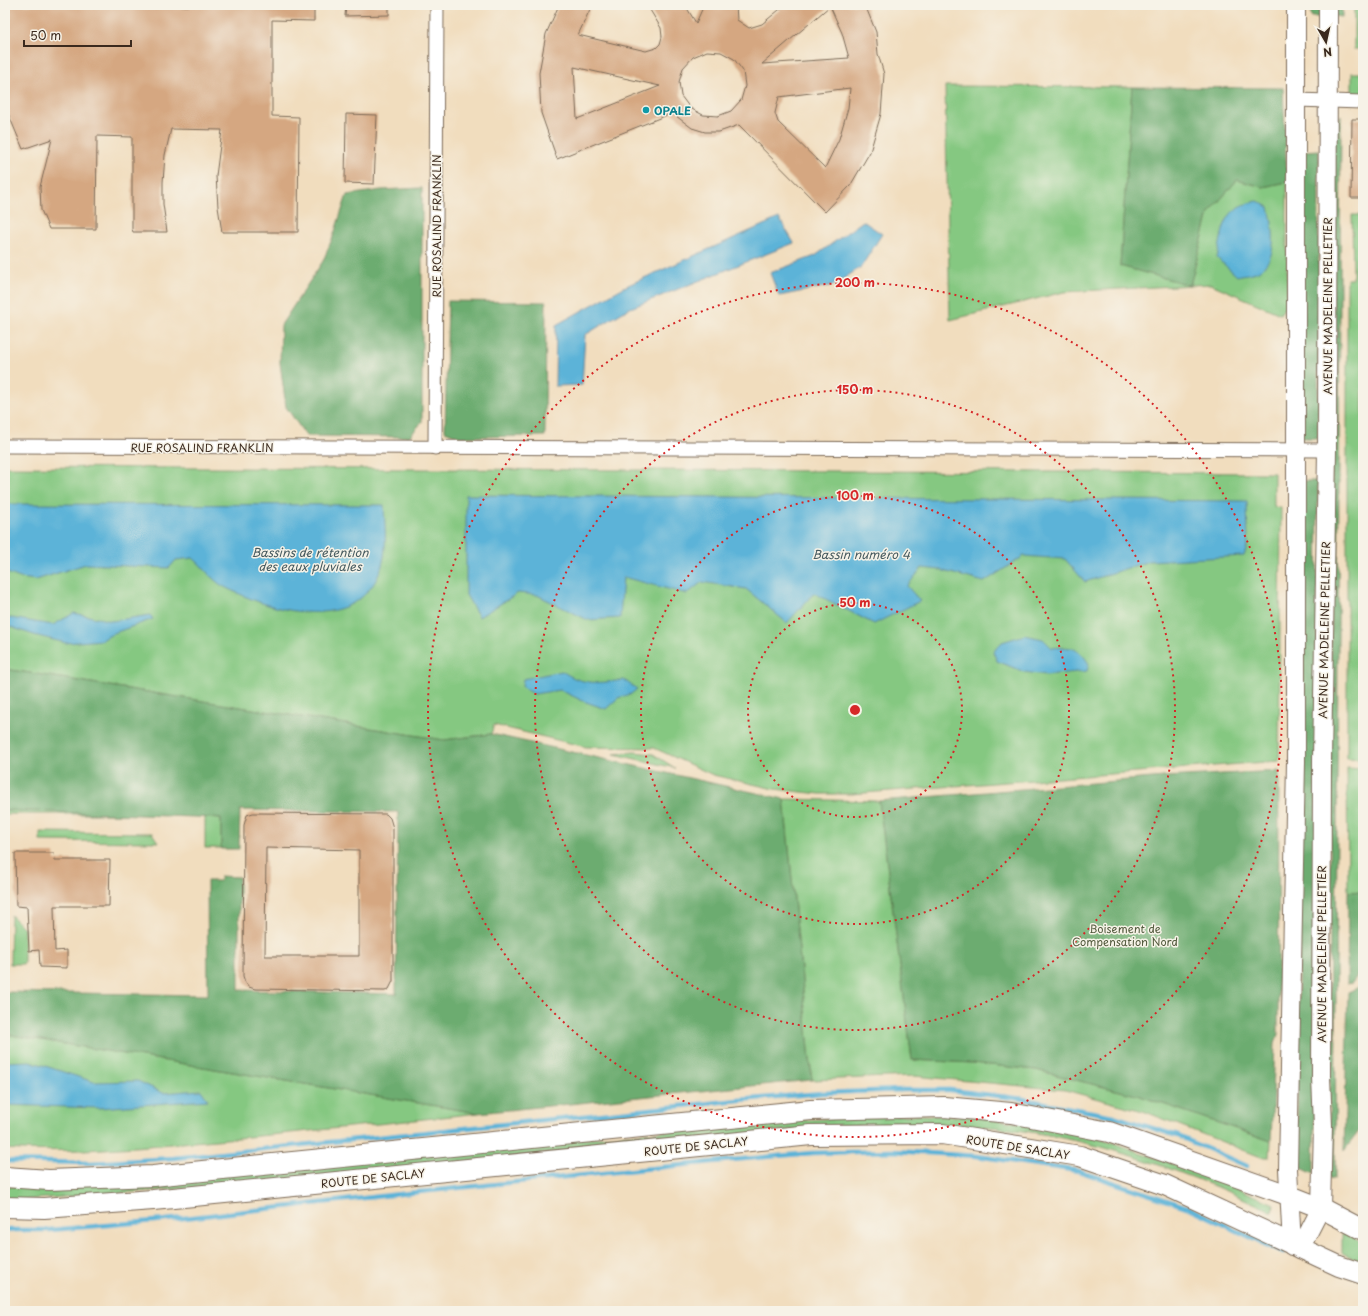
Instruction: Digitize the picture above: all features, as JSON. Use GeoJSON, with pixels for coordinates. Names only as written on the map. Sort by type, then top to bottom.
{"type":"FeatureCollection","features":[{"type":"Feature","properties":{"kind":"main road"},"geometry":{"type":"LineString","coordinates":[[5,1177],[49,1180],[153,1176],[811,1110],[944,1108],[1011,1113],[1109,1132],[1173,1153],[1288,1195],[1321,1208],[1363,1230]]}},
{"type":"Feature","properties":{"kind":"main road","name":"ROUTE DE SACLAY"},"geometry":{"type":"LineString","coordinates":[[5,1206],[44,1208],[153,1200],[811,1135],[942,1134],[1080,1156],[1165,1185],[1338,1266],[1363,1274]]}},
{"type":"Feature","properties":{"kind":"street","name":"RUE ROSALIND FRANKLIN"},"geometry":{"type":"LineString","coordinates":[[435,448],[437,5]]}},
{"type":"Feature","properties":{"kind":"street"},"geometry":{"type":"LineString","coordinates":[[1296,5],[1296,762],[1288,1169],[1288,1195],[1296,1247]]}},
{"type":"Feature","properties":{"kind":"street","name":"AVENUE MADELEINE PELLETIER"},"geometry":{"type":"LineString","coordinates":[[1296,1247],[1321,1208],[1323,1126],[1321,1077],[1322,761],[1327,450],[1328,5]]}},
{"type":"Feature","properties":{"kind":"street"},"geometry":{"type":"LineString","coordinates":[[1296,100],[1363,102]]}},
{"type":"Feature","properties":{"kind":"street","name":"RUE ROSALIND FRANKLIN"},"geometry":{"type":"LineString","coordinates":[[5,446],[400,448],[1296,448],[1327,450]]}},
{"type":"Feature","properties":{"kind":"green space"},"geometry":{"type":"Polygon","coordinates":[[[1309,5],[1319,5],[1319,17],[1311,17],[1309,5]]]}},
{"type":"Feature","properties":{"kind":"green space"},"geometry":{"type":"Polygon","coordinates":[[[1333,5],[1342,5],[1342,17],[1333,16],[1333,5]]]}},
{"type":"Feature","properties":{"kind":"green space"},"geometry":{"type":"Polygon","coordinates":[[[1354,5],[1363,5],[1363,49],[1354,49],[1354,5]]]}},
{"type":"Feature","properties":{"kind":"green space"},"geometry":{"type":"Polygon","coordinates":[[[1352,73],[1363,73],[1363,95],[1352,95],[1352,73]]]}},
{"type":"Feature","properties":{"kind":"green space"},"geometry":{"type":"Polygon","coordinates":[[[945,86],[1132,87],[1120,266],[1190,285],[1209,213],[1237,180],[1263,187],[1287,182],[1287,304],[1280,314],[1211,284],[1064,292],[950,320],[945,86]]]}},
{"type":"Feature","properties":{"kind":"green space"},"geometry":{"type":"Polygon","coordinates":[[[1132,87],[1283,88],[1287,182],[1263,187],[1237,180],[1209,213],[1190,285],[1120,266],[1132,87]]]}},
{"type":"Feature","properties":{"kind":"green space"},"geometry":{"type":"Polygon","coordinates":[[[1341,115],[1335,1179],[1329,1178],[1333,128],[1341,115]]]}},
{"type":"Feature","properties":{"kind":"green space"},"geometry":{"type":"Polygon","coordinates":[[[1319,150],[1318,438],[1301,438],[1303,151],[1319,150]]]}},
{"type":"Feature","properties":{"kind":"green space"},"geometry":{"type":"Polygon","coordinates":[[[422,188],[422,422],[409,437],[306,436],[286,407],[280,363],[281,325],[323,261],[347,195],[381,190],[422,188]]]}},
{"type":"Feature","properties":{"kind":"green space"},"geometry":{"type":"Polygon","coordinates":[[[1352,215],[1363,215],[1362,759],[1347,758],[1347,279],[1353,279],[1352,215]]]}},
{"type":"Feature","properties":{"kind":"green space"},"geometry":{"type":"Polygon","coordinates":[[[448,301],[546,302],[545,436],[460,437],[445,431],[448,301]]]}},
{"type":"Feature","properties":{"kind":"green space"},"geometry":{"type":"Polygon","coordinates":[[[5,467],[1274,473],[1274,507],[1281,508],[1279,761],[851,794],[820,794],[774,789],[713,775],[654,748],[586,747],[494,725],[491,734],[444,740],[5,669],[5,467]]]}},
{"type":"Feature","properties":{"kind":"green space"},"geometry":{"type":"Polygon","coordinates":[[[1302,481],[1318,481],[1314,1174],[1297,1166],[1302,481]]]}},
{"type":"Feature","properties":{"kind":"green space"},"geometry":{"type":"Polygon","coordinates":[[[5,669],[444,740],[491,734],[784,799],[812,1080],[478,1113],[5,1034],[5,992],[208,995],[207,881],[220,881],[220,876],[239,877],[239,990],[396,994],[398,812],[240,810],[239,849],[221,849],[221,818],[5,810],[5,669]]]}},
{"type":"Feature","properties":{"kind":"green space"},"geometry":{"type":"Polygon","coordinates":[[[634,752],[653,754],[675,768],[614,754],[634,752]]]}},
{"type":"Feature","properties":{"kind":"green space"},"geometry":{"type":"Polygon","coordinates":[[[1347,768],[1363,769],[1363,891],[1348,892],[1347,768]]]}},
{"type":"Feature","properties":{"kind":"green space","name":"Boisement de Compensation Nord"},"geometry":{"type":"Polygon","coordinates":[[[1279,771],[1278,1034],[1275,1044],[1271,1141],[1140,1096],[1036,1070],[973,1063],[912,1060],[879,801],[1164,777],[1279,771]]]}},
{"type":"Feature","properties":{"kind":"green space"},"geometry":{"type":"Polygon","coordinates":[[[784,799],[879,801],[912,1060],[973,1063],[1036,1070],[1140,1096],[1271,1141],[1270,1157],[1261,1157],[1143,1111],[1065,1090],[914,1076],[812,1080],[784,799]]]}},
{"type":"Feature","properties":{"kind":"green space"},"geometry":{"type":"Polygon","coordinates":[[[5,810],[134,814],[5,814],[5,810]]]}},
{"type":"Feature","properties":{"kind":"green space"},"geometry":{"type":"Polygon","coordinates":[[[205,817],[221,818],[221,848],[205,848],[205,817]]]}},
{"type":"Feature","properties":{"kind":"green space"},"geometry":{"type":"Polygon","coordinates":[[[40,832],[152,833],[158,842],[40,841],[40,832]]]}},
{"type":"Feature","properties":{"kind":"green space"},"geometry":{"type":"Polygon","coordinates":[[[1363,891],[1363,968],[1352,983],[1347,984],[1348,892],[1363,891]]]}},
{"type":"Feature","properties":{"kind":"green space"},"geometry":{"type":"Polygon","coordinates":[[[11,915],[24,928],[24,964],[10,964],[11,915]]]}},
{"type":"Feature","properties":{"kind":"green space"},"geometry":{"type":"Polygon","coordinates":[[[1363,984],[1363,1126],[1344,1151],[1348,992],[1361,987],[1363,984]]]}},
{"type":"Feature","properties":{"kind":"green space"},"geometry":{"type":"Polygon","coordinates":[[[5,1034],[478,1113],[315,1131],[137,1147],[58,1151],[5,1149],[5,1034]]]}},
{"type":"Feature","properties":{"kind":"green space"},"geometry":{"type":"Polygon","coordinates":[[[920,1115],[977,1117],[1043,1126],[1103,1139],[1228,1184],[1274,1204],[1273,1212],[1211,1185],[1148,1161],[1116,1151],[1050,1135],[993,1127],[944,1124],[820,1127],[193,1188],[5,1201],[5,1187],[764,1123],[854,1117],[920,1115]]]}},
{"type":"Feature","properties":{"kind":"green space"},"geometry":{"type":"Polygon","coordinates":[[[1342,1231],[1363,1242],[1363,1262],[1342,1253],[1342,1231]]]}},
{"type":"Feature","properties":{"kind":"water"},"geometry":{"type":"Polygon","coordinates":[[[1258,201],[1269,207],[1273,232],[1272,249],[1267,263],[1259,271],[1237,276],[1217,258],[1224,228],[1227,220],[1237,208],[1258,201]]]}},
{"type":"Feature","properties":{"kind":"water"},"geometry":{"type":"Polygon","coordinates":[[[779,218],[794,243],[628,309],[585,335],[582,385],[555,386],[556,325],[626,286],[779,218]]]}},
{"type":"Feature","properties":{"kind":"water"},"geometry":{"type":"Polygon","coordinates":[[[863,221],[882,234],[861,267],[834,285],[779,296],[770,273],[815,256],[863,221]]]}},
{"type":"Feature","properties":{"kind":"water","name":"Bassin numéro 4"},"geometry":{"type":"Polygon","coordinates":[[[466,495],[1247,501],[1248,544],[1244,556],[1149,561],[1085,582],[1065,559],[1024,556],[984,582],[940,570],[922,568],[907,586],[920,601],[874,624],[814,593],[787,623],[746,589],[702,582],[687,594],[623,577],[620,618],[588,620],[537,595],[518,593],[479,617],[466,595],[466,495]]]}},
{"type":"Feature","properties":{"kind":"water","name":"Bassins de rétention des eaux pluviales"},"geometry":{"type":"Polygon","coordinates":[[[5,504],[384,505],[385,553],[376,580],[364,595],[350,605],[333,610],[315,612],[278,608],[244,596],[220,584],[193,558],[176,560],[169,568],[86,564],[36,580],[20,578],[5,572],[5,504]]]}},
{"type":"Feature","properties":{"kind":"water"},"geometry":{"type":"Polygon","coordinates":[[[74,613],[112,621],[150,615],[153,619],[114,633],[102,640],[66,643],[34,635],[5,625],[5,617],[53,625],[74,613]]]}},
{"type":"Feature","properties":{"kind":"water"},"geometry":{"type":"Polygon","coordinates":[[[1025,635],[1043,639],[1052,648],[1064,647],[1078,651],[1089,664],[1087,671],[1046,675],[1024,672],[997,661],[993,652],[1002,642],[1025,635]]]}},
{"type":"Feature","properties":{"kind":"water"},"geometry":{"type":"Polygon","coordinates":[[[562,671],[570,676],[585,681],[607,682],[624,680],[637,689],[631,694],[618,698],[606,709],[583,701],[560,690],[534,694],[522,687],[523,679],[562,671]]]}},
{"type":"Feature","properties":{"kind":"water"},"geometry":{"type":"Polygon","coordinates":[[[30,1061],[94,1082],[138,1081],[163,1093],[201,1090],[208,1100],[100,1108],[5,1105],[5,1062],[30,1061]]]}},
{"type":"Feature","properties":{"kind":"building"},"geometry":{"type":"Polygon","coordinates":[[[5,5],[314,5],[314,21],[272,20],[272,116],[299,117],[298,232],[222,232],[218,207],[216,176],[222,130],[171,129],[165,155],[163,182],[163,204],[167,232],[133,232],[132,137],[97,136],[96,229],[49,229],[41,210],[40,187],[52,139],[23,149],[5,106],[5,5]]]}},
{"type":"Feature","properties":{"kind":"building"},"geometry":{"type":"Polygon","coordinates":[[[346,5],[389,5],[389,15],[345,16],[346,5]]]}},
{"type":"Feature","properties":{"kind":"building","name":"OPALE"},"geometry":{"type":"Polygon","coordinates":[[[559,5],[592,5],[578,35],[646,51],[656,48],[660,44],[662,37],[661,28],[647,5],[685,5],[696,23],[704,5],[736,5],[737,20],[749,28],[762,24],[785,5],[865,5],[876,32],[878,54],[884,74],[881,114],[870,152],[850,186],[825,212],[739,125],[719,132],[705,132],[692,128],[672,113],[557,159],[541,113],[539,73],[546,34],[559,5]],[[830,6],[762,64],[849,58],[842,33],[830,6]],[[707,51],[693,57],[683,68],[679,82],[681,96],[690,108],[703,115],[718,116],[731,111],[741,100],[745,86],[743,71],[734,59],[721,52],[707,51]],[[574,67],[577,119],[660,86],[574,67]],[[850,88],[779,97],[775,113],[778,122],[825,168],[839,139],[848,108],[850,88]]]}},
{"type":"Feature","properties":{"kind":"building"},"geometry":{"type":"Polygon","coordinates":[[[346,114],[377,115],[374,184],[345,183],[346,114]]]}},
{"type":"Feature","properties":{"kind":"building"},"geometry":{"type":"Polygon","coordinates":[[[1352,119],[1363,119],[1363,198],[1351,198],[1352,119]]]}},
{"type":"Feature","properties":{"kind":"building"},"geometry":{"type":"Polygon","coordinates":[[[253,813],[386,814],[390,818],[393,828],[393,981],[389,989],[385,991],[255,989],[249,987],[243,976],[244,825],[247,815],[253,813]],[[266,848],[265,956],[359,956],[359,850],[266,848]]]}},
{"type":"Feature","properties":{"kind":"building"},"geometry":{"type":"Polygon","coordinates":[[[15,853],[54,853],[55,860],[110,860],[109,906],[54,906],[55,951],[67,950],[67,968],[40,967],[39,950],[29,951],[27,907],[16,906],[15,853]]]}},
{"type":"Feature","properties":{"kind":"waterway"},"geometry":{"type":"LineString","coordinates":[[5,1161],[91,1163],[174,1158],[739,1100],[822,1093],[950,1090],[1023,1099],[1113,1116],[1178,1136],[1247,1166]]}},
{"type":"Feature","properties":{"kind":"waterway"},"geometry":{"type":"LineString","coordinates":[[5,1230],[50,1230],[166,1220],[409,1193],[732,1160],[813,1153],[893,1151],[977,1156],[1079,1171],[1190,1208],[1283,1253]]}},
{"type":"Feature","properties":{"kind":"place","name":"OPALE"},"geometry":{"type":"Point","coordinates":[646,110]}}]}
